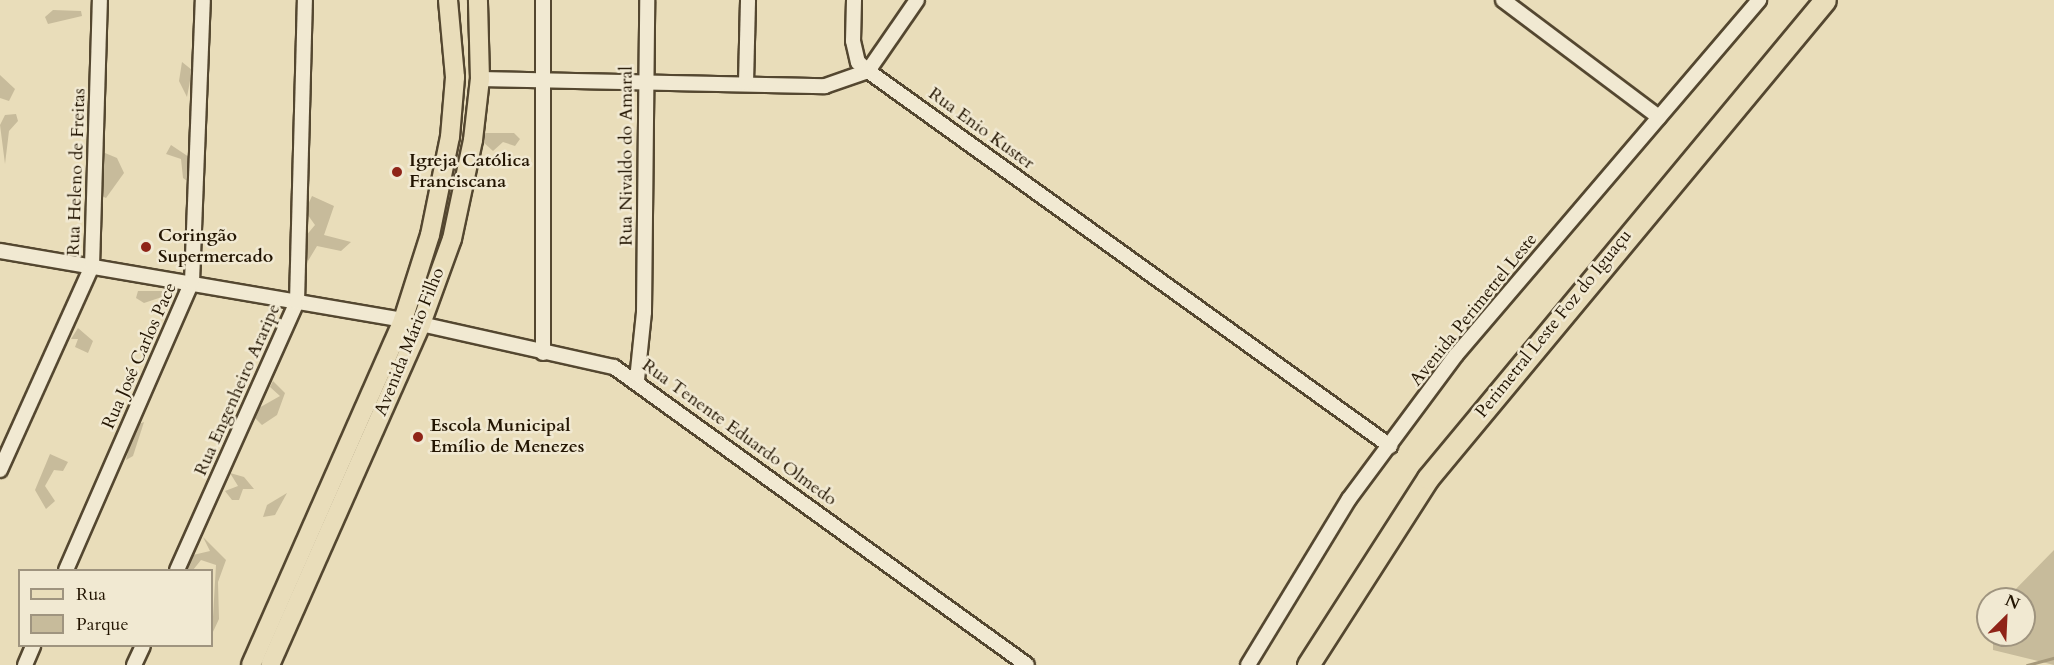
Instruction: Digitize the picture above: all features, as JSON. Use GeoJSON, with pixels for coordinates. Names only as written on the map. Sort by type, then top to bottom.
{"type":"FeatureCollection","features":[{"type":"Feature","properties":{"kind":"highway","name":"Perimetral Leste Foz do Iguaçu"},"geometry":{"type":"LineString","coordinates":[[1308,665],[1428,478],[1825,0]]}},
{"type":"Feature","properties":{"kind":"main road","name":"Avenida Mário Filho"},"geometry":{"type":"LineString","coordinates":[[270,665],[412,322],[450,137],[455,77],[448,0]]}},
{"type":"Feature","properties":{"kind":"main road","name":"Avenida Mário Filho"},"geometry":{"type":"LineString","coordinates":[[251,665],[452,239],[480,79],[478,0]]}},
{"type":"Feature","properties":{"kind":"street","name":"Rua Heleno de Freitas"},"geometry":{"type":"LineString","coordinates":[[0,470],[92,266],[100,0]]}},
{"type":"Feature","properties":{"kind":"street","name":"Rua José Carlos Pace"},"geometry":{"type":"LineString","coordinates":[[66,569],[192,282],[202,0]]}},
{"type":"Feature","properties":{"kind":"street","name":"Rua Engenheiro Araripe"},"geometry":{"type":"LineString","coordinates":[[177,569],[297,302],[305,0]]}},
{"type":"Feature","properties":{"kind":"street"},"geometry":{"type":"LineString","coordinates":[[543,0],[540,80],[543,353]]}},
{"type":"Feature","properties":{"kind":"street","name":"Rua Nivaldo do Amaral"},"geometry":{"type":"LineString","coordinates":[[637,380],[644,312],[647,0]]}},
{"type":"Feature","properties":{"kind":"street"},"geometry":{"type":"LineString","coordinates":[[746,83],[748,0]]}},
{"type":"Feature","properties":{"kind":"street"},"geometry":{"type":"LineString","coordinates":[[854,0],[853,41],[858,62],[868,71]]}},
{"type":"Feature","properties":{"kind":"street"},"geometry":{"type":"LineString","coordinates":[[480,79],[825,86],[868,71],[917,0]]}},
{"type":"Feature","properties":{"kind":"street"},"geometry":{"type":"LineString","coordinates":[[1503,0],[1659,117]]}},
{"type":"Feature","properties":{"kind":"street","name":"Avenida Perimetrel Leste"},"geometry":{"type":"LineString","coordinates":[[1248,665],[1289,590],[1456,355],[1759,0]]}},
{"type":"Feature","properties":{"kind":"street","name":"Rua Enio Kuster"},"geometry":{"type":"LineString","coordinates":[[868,71],[1390,446]]}},
{"type":"Feature","properties":{"kind":"street","name":"Rua Tenente Eduardo Olmedo"},"geometry":{"type":"LineString","coordinates":[[0,251],[192,282],[412,322],[614,367],[637,380],[1027,665]]}},
{"type":"Feature","properties":{"kind":"street"},"geometry":{"type":"LineString","coordinates":[[25,665],[32,647]]}},
{"type":"Feature","properties":{"kind":"street"},"geometry":{"type":"LineString","coordinates":[[134,665],[142,647]]}},
{"type":"Feature","properties":{"kind":"green space"},"geometry":{"type":"Polygon","coordinates":[[[53,10],[81,11],[82,16],[48,24],[45,17],[53,10]]]}},
{"type":"Feature","properties":{"kind":"green space"},"geometry":{"type":"Polygon","coordinates":[[[182,62],[192,70],[187,97],[179,81],[182,62]]]}},
{"type":"Feature","properties":{"kind":"green space"},"geometry":{"type":"Polygon","coordinates":[[[0,75],[15,89],[9,101],[0,98],[0,75]]]}},
{"type":"Feature","properties":{"kind":"green space"},"geometry":{"type":"Polygon","coordinates":[[[16,114],[18,121],[9,131],[5,164],[0,125],[5,115],[16,114]]]}},
{"type":"Feature","properties":{"kind":"green space"},"geometry":{"type":"Polygon","coordinates":[[[485,133],[514,133],[520,139],[515,146],[503,142],[493,151],[482,141],[485,133]]]}},
{"type":"Feature","properties":{"kind":"green space"},"geometry":{"type":"Polygon","coordinates":[[[171,145],[192,159],[190,183],[183,178],[181,159],[166,154],[171,145]]]}},
{"type":"Feature","properties":{"kind":"green space"},"geometry":{"type":"Polygon","coordinates":[[[105,153],[117,158],[124,173],[106,198],[98,194],[101,154],[105,153]]]}},
{"type":"Feature","properties":{"kind":"green space"},"geometry":{"type":"Polygon","coordinates":[[[312,196],[334,206],[324,235],[351,242],[341,251],[317,246],[308,261],[300,243],[315,225],[305,211],[312,196]]]}},
{"type":"Feature","properties":{"kind":"green space"},"geometry":{"type":"Polygon","coordinates":[[[138,291],[162,291],[162,297],[144,303],[136,298],[138,291]]]}},
{"type":"Feature","properties":{"kind":"green space"},"geometry":{"type":"Polygon","coordinates":[[[78,328],[93,341],[88,353],[75,347],[78,339],[71,339],[78,328]]]}},
{"type":"Feature","properties":{"kind":"green space"},"geometry":{"type":"Polygon","coordinates":[[[273,381],[285,393],[277,415],[262,425],[255,418],[257,409],[280,396],[270,387],[273,381]]]}},
{"type":"Feature","properties":{"kind":"green space"},"geometry":{"type":"Polygon","coordinates":[[[144,422],[133,456],[126,460],[134,426],[144,422]]]}},
{"type":"Feature","properties":{"kind":"green space"},"geometry":{"type":"Polygon","coordinates":[[[50,454],[68,462],[63,471],[54,470],[45,486],[55,501],[46,509],[35,490],[50,454]]]}},
{"type":"Feature","properties":{"kind":"green space"},"geometry":{"type":"Polygon","coordinates":[[[230,473],[244,477],[254,489],[243,489],[239,500],[232,500],[225,491],[238,486],[230,473]]]}},
{"type":"Feature","properties":{"kind":"green space"},"geometry":{"type":"Polygon","coordinates":[[[287,493],[275,515],[263,517],[267,505],[287,493]]]}},
{"type":"Feature","properties":{"kind":"green space"},"geometry":{"type":"Polygon","coordinates":[[[203,537],[226,560],[218,582],[219,619],[213,632],[216,565],[201,560],[194,569],[185,569],[193,555],[210,551],[203,537]]]}},
{"type":"Feature","properties":{"kind":"green space"},"geometry":{"type":"Polygon","coordinates":[[[2054,550],[2054,665],[1993,650],[1993,647],[2036,647],[2036,587],[2018,587],[2054,550]]]}},
{"type":"Feature","properties":{"kind":"waterway"},"geometry":{"type":"LineString","coordinates":[[2027,665],[2054,658]]}},
{"type":"Feature","properties":{"kind":"place","name":"Igreja Católica Franciscana"},"geometry":{"type":"Point","coordinates":[397,172]}},
{"type":"Feature","properties":{"kind":"place","name":"Coringão Supermercado"},"geometry":{"type":"Point","coordinates":[146,247]}},
{"type":"Feature","properties":{"kind":"place","name":"Escola Municipal Emílio de Menezes"},"geometry":{"type":"Point","coordinates":[418,437]}}]}
